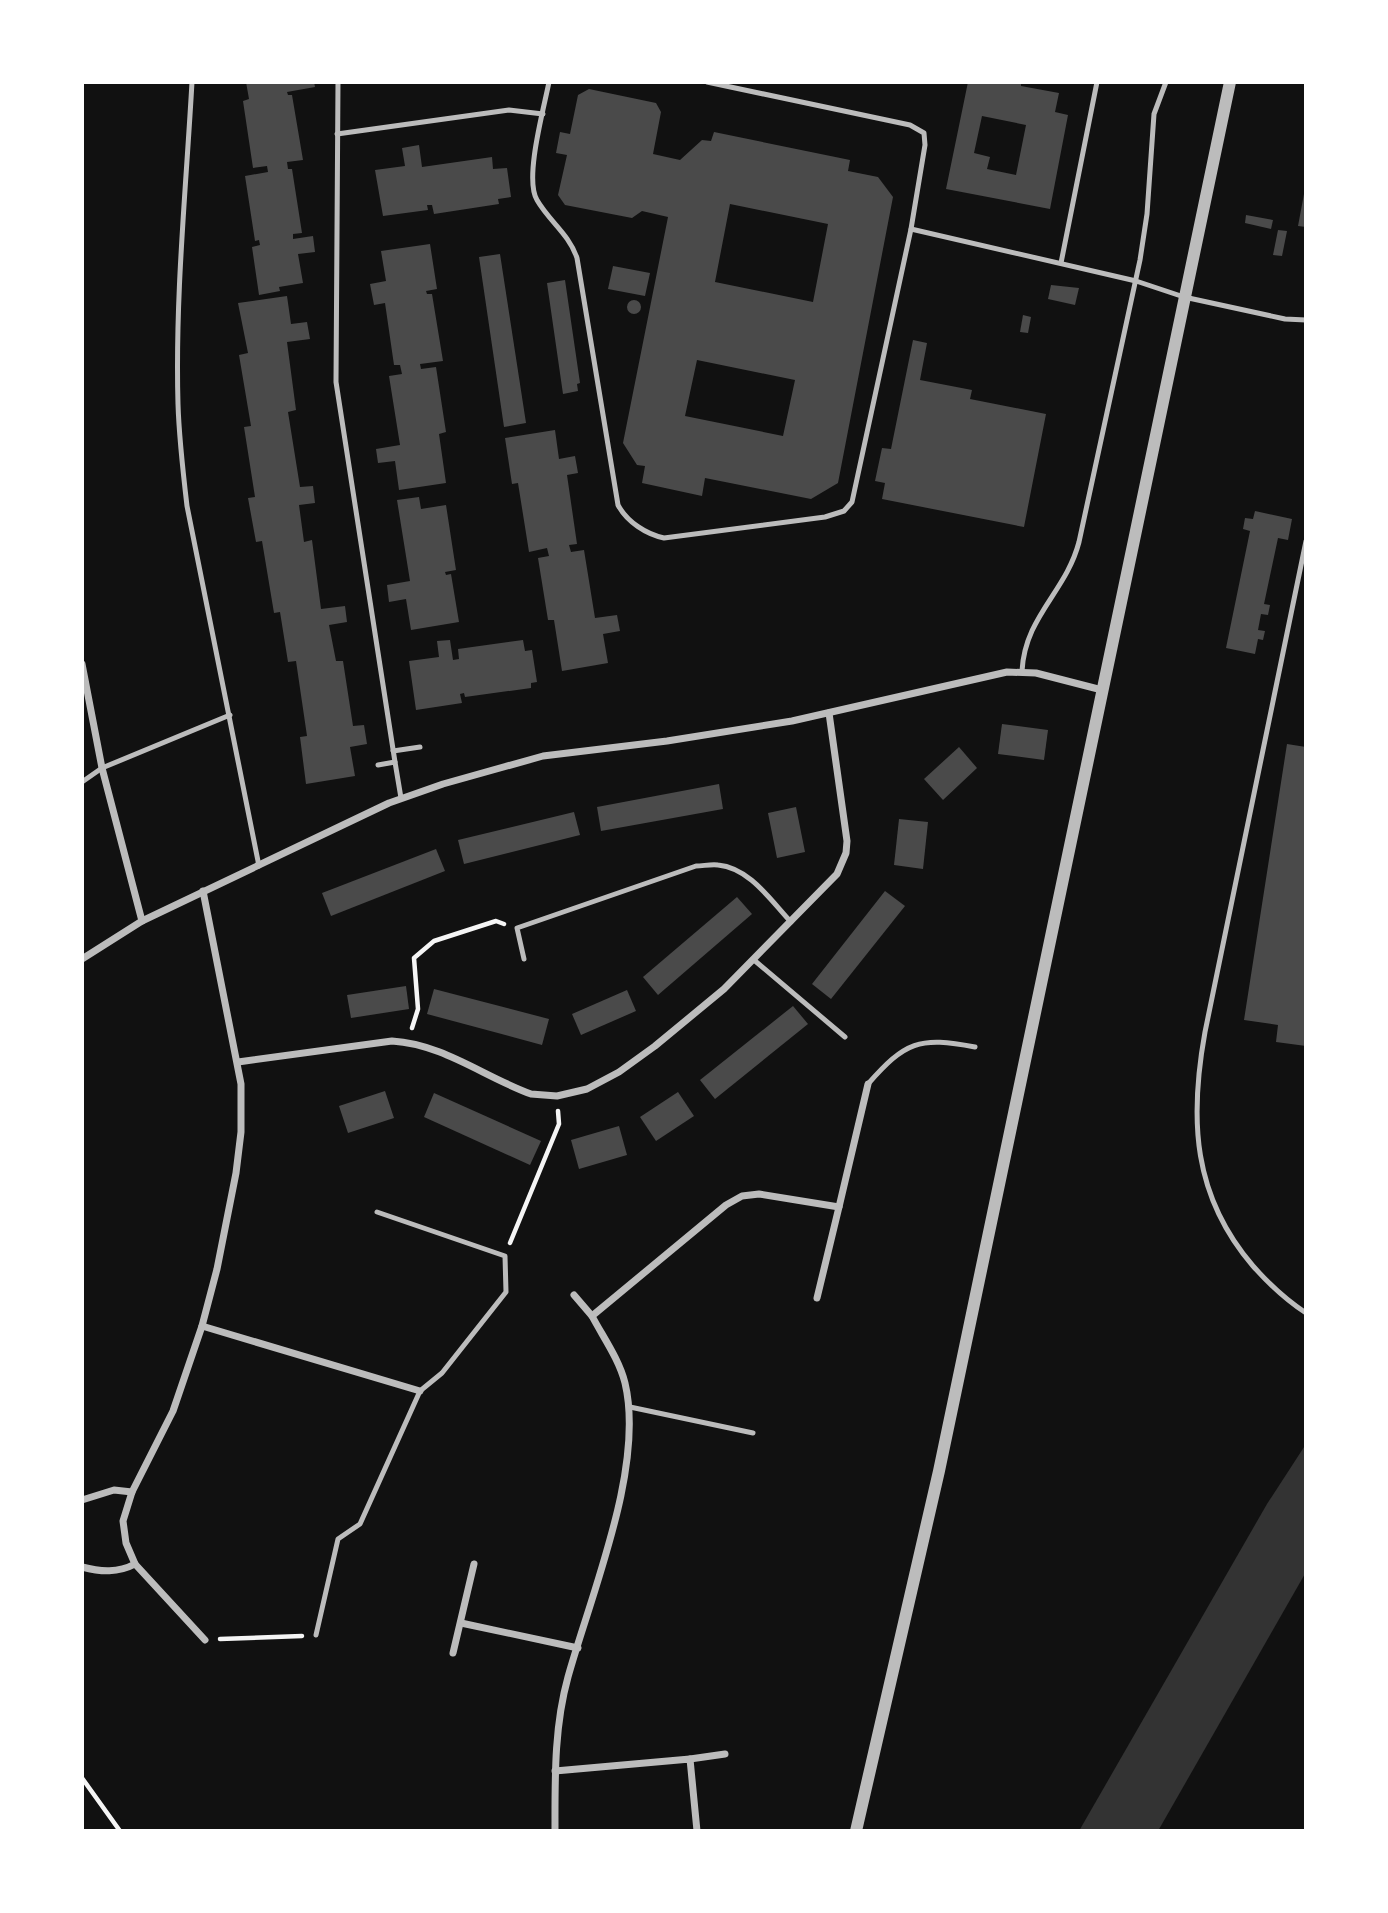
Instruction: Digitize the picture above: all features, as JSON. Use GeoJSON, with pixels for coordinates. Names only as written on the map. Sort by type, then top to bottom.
{"type":"FeatureCollection","features":[{"type":"Feature","properties":{"kind":"street"},"geometry":{"type":"LineString","coordinates":[[856,1831],[939,1471],[1230,82]]}},
{"type":"Feature","properties":{"kind":"street"},"geometry":{"type":"LineString","coordinates":[[82,664],[102,768],[142,921]]}},
{"type":"Feature","properties":{"kind":"street"},"geometry":{"type":"LineString","coordinates":[[82,959],[142,921],[203,891],[401,798],[467,776],[543,756],[667,741],[829,713],[1002,673],[1021,671],[1102,690]]}},
{"type":"Feature","properties":{"kind":"street"},"geometry":{"type":"LineString","coordinates":[[238,1062],[373,1043],[408,1042],[442,1052],[531,1094],[556,1096],[587,1089],[619,1072],[675,1032],[724,989],[830,883],[842,864],[846,853],[846,826],[829,713]]}},
{"type":"Feature","properties":{"kind":"street"},"geometry":{"type":"LineString","coordinates":[[203,891],[238,1062],[242,1102],[236,1173],[223,1244],[202,1326],[173,1411],[132,1492],[125,1512],[124,1532],[135,1564],[205,1640]]}},
{"type":"Feature","properties":{"kind":"street"},"geometry":{"type":"LineString","coordinates":[[817,1298],[868,1084]]}},
{"type":"Feature","properties":{"kind":"street"},"geometry":{"type":"LineString","coordinates":[[592,1316],[726,1205],[742,1196],[779,1196],[839,1207]]}},
{"type":"Feature","properties":{"kind":"street"},"geometry":{"type":"LineString","coordinates":[[555,1831],[555,1771],[561,1714],[568,1679],[613,1524],[627,1464],[630,1408],[617,1360],[592,1316],[574,1295]]}},
{"type":"Feature","properties":{"kind":"street"},"geometry":{"type":"LineString","coordinates":[[202,1326],[420,1391]]}},
{"type":"Feature","properties":{"kind":"street"},"geometry":{"type":"LineString","coordinates":[[82,1500],[114,1490],[132,1492]]}},
{"type":"Feature","properties":{"kind":"street"},"geometry":{"type":"LineString","coordinates":[[82,1567],[109,1572],[135,1564]]}},
{"type":"Feature","properties":{"kind":"street"},"geometry":{"type":"LineString","coordinates":[[453,1653],[474,1564]]}},
{"type":"Feature","properties":{"kind":"street"},"geometry":{"type":"LineString","coordinates":[[461,1623],[578,1648]]}},
{"type":"Feature","properties":{"kind":"street"},"geometry":{"type":"LineString","coordinates":[[555,1771],[725,1754]]}},
{"type":"Feature","properties":{"kind":"street"},"geometry":{"type":"LineString","coordinates":[[690,1759],[697,1831]]}},
{"type":"Feature","properties":{"kind":"lane"},"geometry":{"type":"LineString","coordinates":[[192,82],[180,295],[180,445],[187,506],[259,866]]}},
{"type":"Feature","properties":{"kind":"lane"},"geometry":{"type":"LineString","coordinates":[[338,82],[336,382],[401,798]]}},
{"type":"Feature","properties":{"kind":"lane"},"geometry":{"type":"LineString","coordinates":[[549,82],[532,173],[532,189],[542,208],[569,239],[577,258],[618,505],[625,516],[655,536],[680,538],[825,517],[848,509],[856,491],[911,229],[925,145],[925,137],[920,130],[910,125],[707,82]]}},
{"type":"Feature","properties":{"kind":"lane"},"geometry":{"type":"LineString","coordinates":[[1061,264],[1097,82]]}},
{"type":"Feature","properties":{"kind":"lane"},"geometry":{"type":"LineString","coordinates":[[1021,671],[1030,631],[1077,552],[1136,281],[1147,214],[1154,114],[1166,82]]}},
{"type":"Feature","properties":{"kind":"lane"},"geometry":{"type":"LineString","coordinates":[[337,134],[509,110],[543,114]]}},
{"type":"Feature","properties":{"kind":"lane"},"geometry":{"type":"LineString","coordinates":[[911,229],[1136,281],[1184,297],[1285,319],[1306,320]]}},
{"type":"Feature","properties":{"kind":"lane"},"geometry":{"type":"LineString","coordinates":[[1306,541],[1205,1032],[1196,1113],[1202,1168],[1214,1205],[1226,1230],[1265,1279],[1306,1313]]}},
{"type":"Feature","properties":{"kind":"lane"},"geometry":{"type":"LineString","coordinates":[[82,782],[102,768],[230,715]]}},
{"type":"Feature","properties":{"kind":"lane"},"geometry":{"type":"LineString","coordinates":[[393,751],[420,747]]}},
{"type":"Feature","properties":{"kind":"lane"},"geometry":{"type":"LineString","coordinates":[[378,765],[396,762]]}},
{"type":"Feature","properties":{"kind":"lane"},"geometry":{"type":"LineString","coordinates":[[524,959],[517,928],[696,866],[719,865],[739,871],[753,881],[791,922]]}},
{"type":"Feature","properties":{"kind":"lane"},"geometry":{"type":"LineString","coordinates":[[754,960],[845,1037]]}},
{"type":"Feature","properties":{"kind":"lane"},"geometry":{"type":"LineString","coordinates":[[868,1084],[903,1050],[925,1042],[944,1041],[975,1047]]}},
{"type":"Feature","properties":{"kind":"lane"},"geometry":{"type":"LineString","coordinates":[[316,1635],[338,1539],[360,1524],[420,1391],[442,1373],[506,1292],[505,1256],[377,1212]]}},
{"type":"Feature","properties":{"kind":"lane"},"geometry":{"type":"LineString","coordinates":[[630,1408],[753,1433]]}},
{"type":"Feature","properties":{"kind":"path"},"geometry":{"type":"LineString","coordinates":[[408,1042],[418,1009],[414,958],[434,941],[496,922],[517,928]]}},
{"type":"Feature","properties":{"kind":"path"},"geometry":{"type":"LineString","coordinates":[[505,1256],[559,1124],[556,1096]]}},
{"type":"Feature","properties":{"kind":"path"},"geometry":{"type":"LineString","coordinates":[[205,1640],[316,1635]]}},
{"type":"Feature","properties":{"kind":"path"},"geometry":{"type":"LineString","coordinates":[[82,1778],[120,1831]]}},
{"type":"Feature","properties":{"kind":"shaded area"},"geometry":{"type":"Polygon","coordinates":[[[1306,1444],[1306,1572],[1158,1831],[1079,1831],[1267,1504],[1306,1444]]]}},
{"type":"Feature","properties":{"kind":"building"},"geometry":{"type":"Polygon","coordinates":[[[246,82],[314,82],[315,87],[287,92],[292,95],[303,160],[287,162],[288,169],[292,169],[302,233],[293,234],[293,239],[313,236],[315,252],[298,254],[303,283],[279,287],[280,291],[259,295],[252,247],[260,245],[259,240],[255,241],[245,176],[268,172],[267,166],[253,168],[243,101],[249,99],[246,82]]]}},
{"type":"Feature","properties":{"kind":"building"},"geometry":{"type":"Polygon","coordinates":[[[968,82],[1021,82],[1021,86],[1059,93],[1055,112],[1068,115],[1050,209],[946,189],[968,82]],[[982,116],[974,153],[990,157],[987,169],[1016,175],[1026,125],[982,116]]]}},
{"type":"Feature","properties":{"kind":"building"},"geometry":{"type":"Polygon","coordinates":[[[589,89],[656,103],[661,112],[653,154],[680,160],[702,140],[711,141],[714,132],[850,160],[848,171],[878,177],[893,197],[838,483],[811,499],[705,478],[702,496],[642,483],[645,466],[637,465],[623,443],[668,217],[642,211],[632,218],[565,205],[558,195],[567,155],[556,153],[560,132],[570,134],[578,95],[589,89]],[[730,204],[715,282],[813,302],[828,224],[730,204]],[[697,360],[685,416],[783,436],[795,380],[697,360]]]}},
{"type":"Feature","properties":{"kind":"building"},"geometry":{"type":"Polygon","coordinates":[[[419,145],[422,167],[492,157],[493,169],[507,168],[511,197],[498,199],[499,204],[434,214],[432,205],[427,205],[428,210],[383,216],[375,170],[405,166],[402,148],[419,145]]]}},
{"type":"Feature","properties":{"kind":"building"},"geometry":{"type":"Polygon","coordinates":[[[1306,194],[1306,227],[1298,226],[1306,194]]]}},
{"type":"Feature","properties":{"kind":"building"},"geometry":{"type":"Polygon","coordinates":[[[1246,215],[1273,220],[1271,229],[1245,223],[1246,215]]]}},
{"type":"Feature","properties":{"kind":"building"},"geometry":{"type":"Polygon","coordinates":[[[1278,230],[1287,231],[1282,256],[1273,255],[1278,230]]]}},
{"type":"Feature","properties":{"kind":"building"},"geometry":{"type":"Polygon","coordinates":[[[430,244],[437,289],[426,291],[427,294],[432,294],[443,361],[420,364],[421,369],[436,367],[446,432],[439,434],[446,483],[399,490],[395,461],[378,463],[376,449],[400,445],[389,376],[402,374],[400,365],[394,365],[385,303],[374,305],[370,284],[386,281],[381,251],[430,244]]]}},
{"type":"Feature","properties":{"kind":"building"},"geometry":{"type":"Polygon","coordinates":[[[500,254],[526,423],[504,427],[479,257],[500,254]]]}},
{"type":"Feature","properties":{"kind":"building"},"geometry":{"type":"Polygon","coordinates":[[[613,266],[650,273],[645,296],[608,289],[613,266]]]}},
{"type":"Feature","properties":{"kind":"building"},"geometry":{"type":"Polygon","coordinates":[[[565,280],[580,383],[577,384],[578,391],[563,394],[547,283],[565,280]]]}},
{"type":"Feature","properties":{"kind":"building"},"geometry":{"type":"Polygon","coordinates":[[[1051,285],[1079,288],[1075,305],[1048,299],[1051,285]]]}},
{"type":"Feature","properties":{"kind":"building"},"geometry":{"type":"Polygon","coordinates":[[[287,296],[291,324],[307,322],[310,339],[287,342],[296,410],[288,412],[300,487],[313,486],[315,503],[299,505],[304,542],[312,540],[321,609],[345,606],[347,622],[329,625],[336,661],[343,661],[353,726],[364,725],[367,744],[350,747],[355,776],[306,784],[300,737],[307,736],[296,661],[288,662],[280,612],[274,613],[262,541],[256,542],[248,498],[255,497],[244,427],[251,426],[239,355],[248,353],[238,303],[287,296]]]}},
{"type":"Feature","properties":{"kind":"building"},"geometry":{"type":"Polygon","coordinates":[[[634,300],[639,302],[639,312],[634,314],[629,312],[627,307],[629,302],[634,300]]]}},
{"type":"Feature","properties":{"kind":"building"},"geometry":{"type":"Polygon","coordinates":[[[1023,315],[1031,317],[1028,333],[1020,332],[1023,315]]]}},
{"type":"Feature","properties":{"kind":"building"},"geometry":{"type":"Polygon","coordinates":[[[913,340],[927,343],[920,380],[972,390],[970,399],[1046,414],[1024,527],[882,499],[885,483],[875,481],[882,448],[891,449],[913,340]]]}},
{"type":"Feature","properties":{"kind":"building"},"geometry":{"type":"Polygon","coordinates":[[[555,430],[559,459],[575,456],[578,473],[567,475],[577,544],[569,545],[571,552],[584,550],[595,618],[617,615],[620,631],[603,634],[608,663],[562,671],[554,620],[548,620],[538,558],[549,556],[547,548],[529,552],[518,483],[512,484],[505,438],[555,430]]]}},
{"type":"Feature","properties":{"kind":"building"},"geometry":{"type":"Polygon","coordinates":[[[419,497],[421,509],[446,505],[456,570],[445,572],[446,575],[451,574],[459,622],[411,630],[406,599],[389,602],[387,585],[410,581],[397,500],[419,497]]]}},
{"type":"Feature","properties":{"kind":"building"},"geometry":{"type":"Polygon","coordinates":[[[1255,511],[1292,519],[1288,540],[1278,538],[1264,604],[1270,605],[1268,615],[1261,614],[1258,630],[1265,631],[1263,640],[1258,639],[1255,654],[1226,648],[1250,531],[1243,529],[1245,518],[1253,519],[1255,511]]]}},
{"type":"Feature","properties":{"kind":"building"},"geometry":{"type":"Polygon","coordinates":[[[450,640],[453,660],[459,659],[458,649],[523,640],[525,651],[532,650],[537,682],[531,683],[531,688],[465,697],[464,693],[460,694],[462,703],[416,710],[409,661],[439,657],[437,641],[450,640]]]}},
{"type":"Feature","properties":{"kind":"building"},"geometry":{"type":"Polygon","coordinates":[[[1002,724],[1048,730],[1044,760],[998,754],[1002,724]]]}},
{"type":"Feature","properties":{"kind":"building"},"geometry":{"type":"Polygon","coordinates":[[[1287,744],[1306,747],[1306,1046],[1276,1042],[1278,1025],[1244,1020],[1287,744]]]}},
{"type":"Feature","properties":{"kind":"building"},"geometry":{"type":"Polygon","coordinates":[[[959,747],[977,768],[943,800],[924,779],[959,747]]]}},
{"type":"Feature","properties":{"kind":"building"},"geometry":{"type":"Polygon","coordinates":[[[719,784],[723,809],[601,831],[597,807],[719,784]]]}},
{"type":"Feature","properties":{"kind":"building"},"geometry":{"type":"Polygon","coordinates":[[[796,807],[805,852],[777,858],[768,813],[796,807]]]}},
{"type":"Feature","properties":{"kind":"building"},"geometry":{"type":"Polygon","coordinates":[[[574,812],[580,835],[464,864],[458,840],[574,812]]]}},
{"type":"Feature","properties":{"kind":"building"},"geometry":{"type":"Polygon","coordinates":[[[899,819],[928,822],[923,869],[894,865],[899,819]]]}},
{"type":"Feature","properties":{"kind":"building"},"geometry":{"type":"Polygon","coordinates":[[[436,849],[445,871],[331,916],[322,893],[436,849]]]}},
{"type":"Feature","properties":{"kind":"building"},"geometry":{"type":"Polygon","coordinates":[[[885,891],[905,906],[831,999],[812,984],[885,891]]]}},
{"type":"Feature","properties":{"kind":"building"},"geometry":{"type":"Polygon","coordinates":[[[737,897],[752,914],[658,995],[643,977],[737,897]]]}},
{"type":"Feature","properties":{"kind":"building"},"geometry":{"type":"Polygon","coordinates":[[[406,986],[409,1009],[351,1018],[347,995],[406,986]]]}},
{"type":"Feature","properties":{"kind":"building"},"geometry":{"type":"Polygon","coordinates":[[[434,989],[549,1019],[542,1045],[427,1014],[434,989]]]}},
{"type":"Feature","properties":{"kind":"building"},"geometry":{"type":"Polygon","coordinates":[[[627,990],[636,1011],[581,1035],[572,1014],[627,990]]]}},
{"type":"Feature","properties":{"kind":"building"},"geometry":{"type":"Polygon","coordinates":[[[793,1006],[808,1024],[715,1099],[700,1080],[793,1006]]]}},
{"type":"Feature","properties":{"kind":"building"},"geometry":{"type":"Polygon","coordinates":[[[385,1091],[394,1118],[348,1133],[339,1106],[385,1091]]]}},
{"type":"Feature","properties":{"kind":"building"},"geometry":{"type":"Polygon","coordinates":[[[678,1092],[694,1116],[656,1141],[640,1117],[678,1092]]]}},
{"type":"Feature","properties":{"kind":"building"},"geometry":{"type":"Polygon","coordinates":[[[434,1093],[541,1141],[530,1165],[424,1117],[434,1093]]]}},
{"type":"Feature","properties":{"kind":"building"},"geometry":{"type":"Polygon","coordinates":[[[619,1126],[627,1155],[579,1169],[571,1140],[619,1126]]]}}]}
